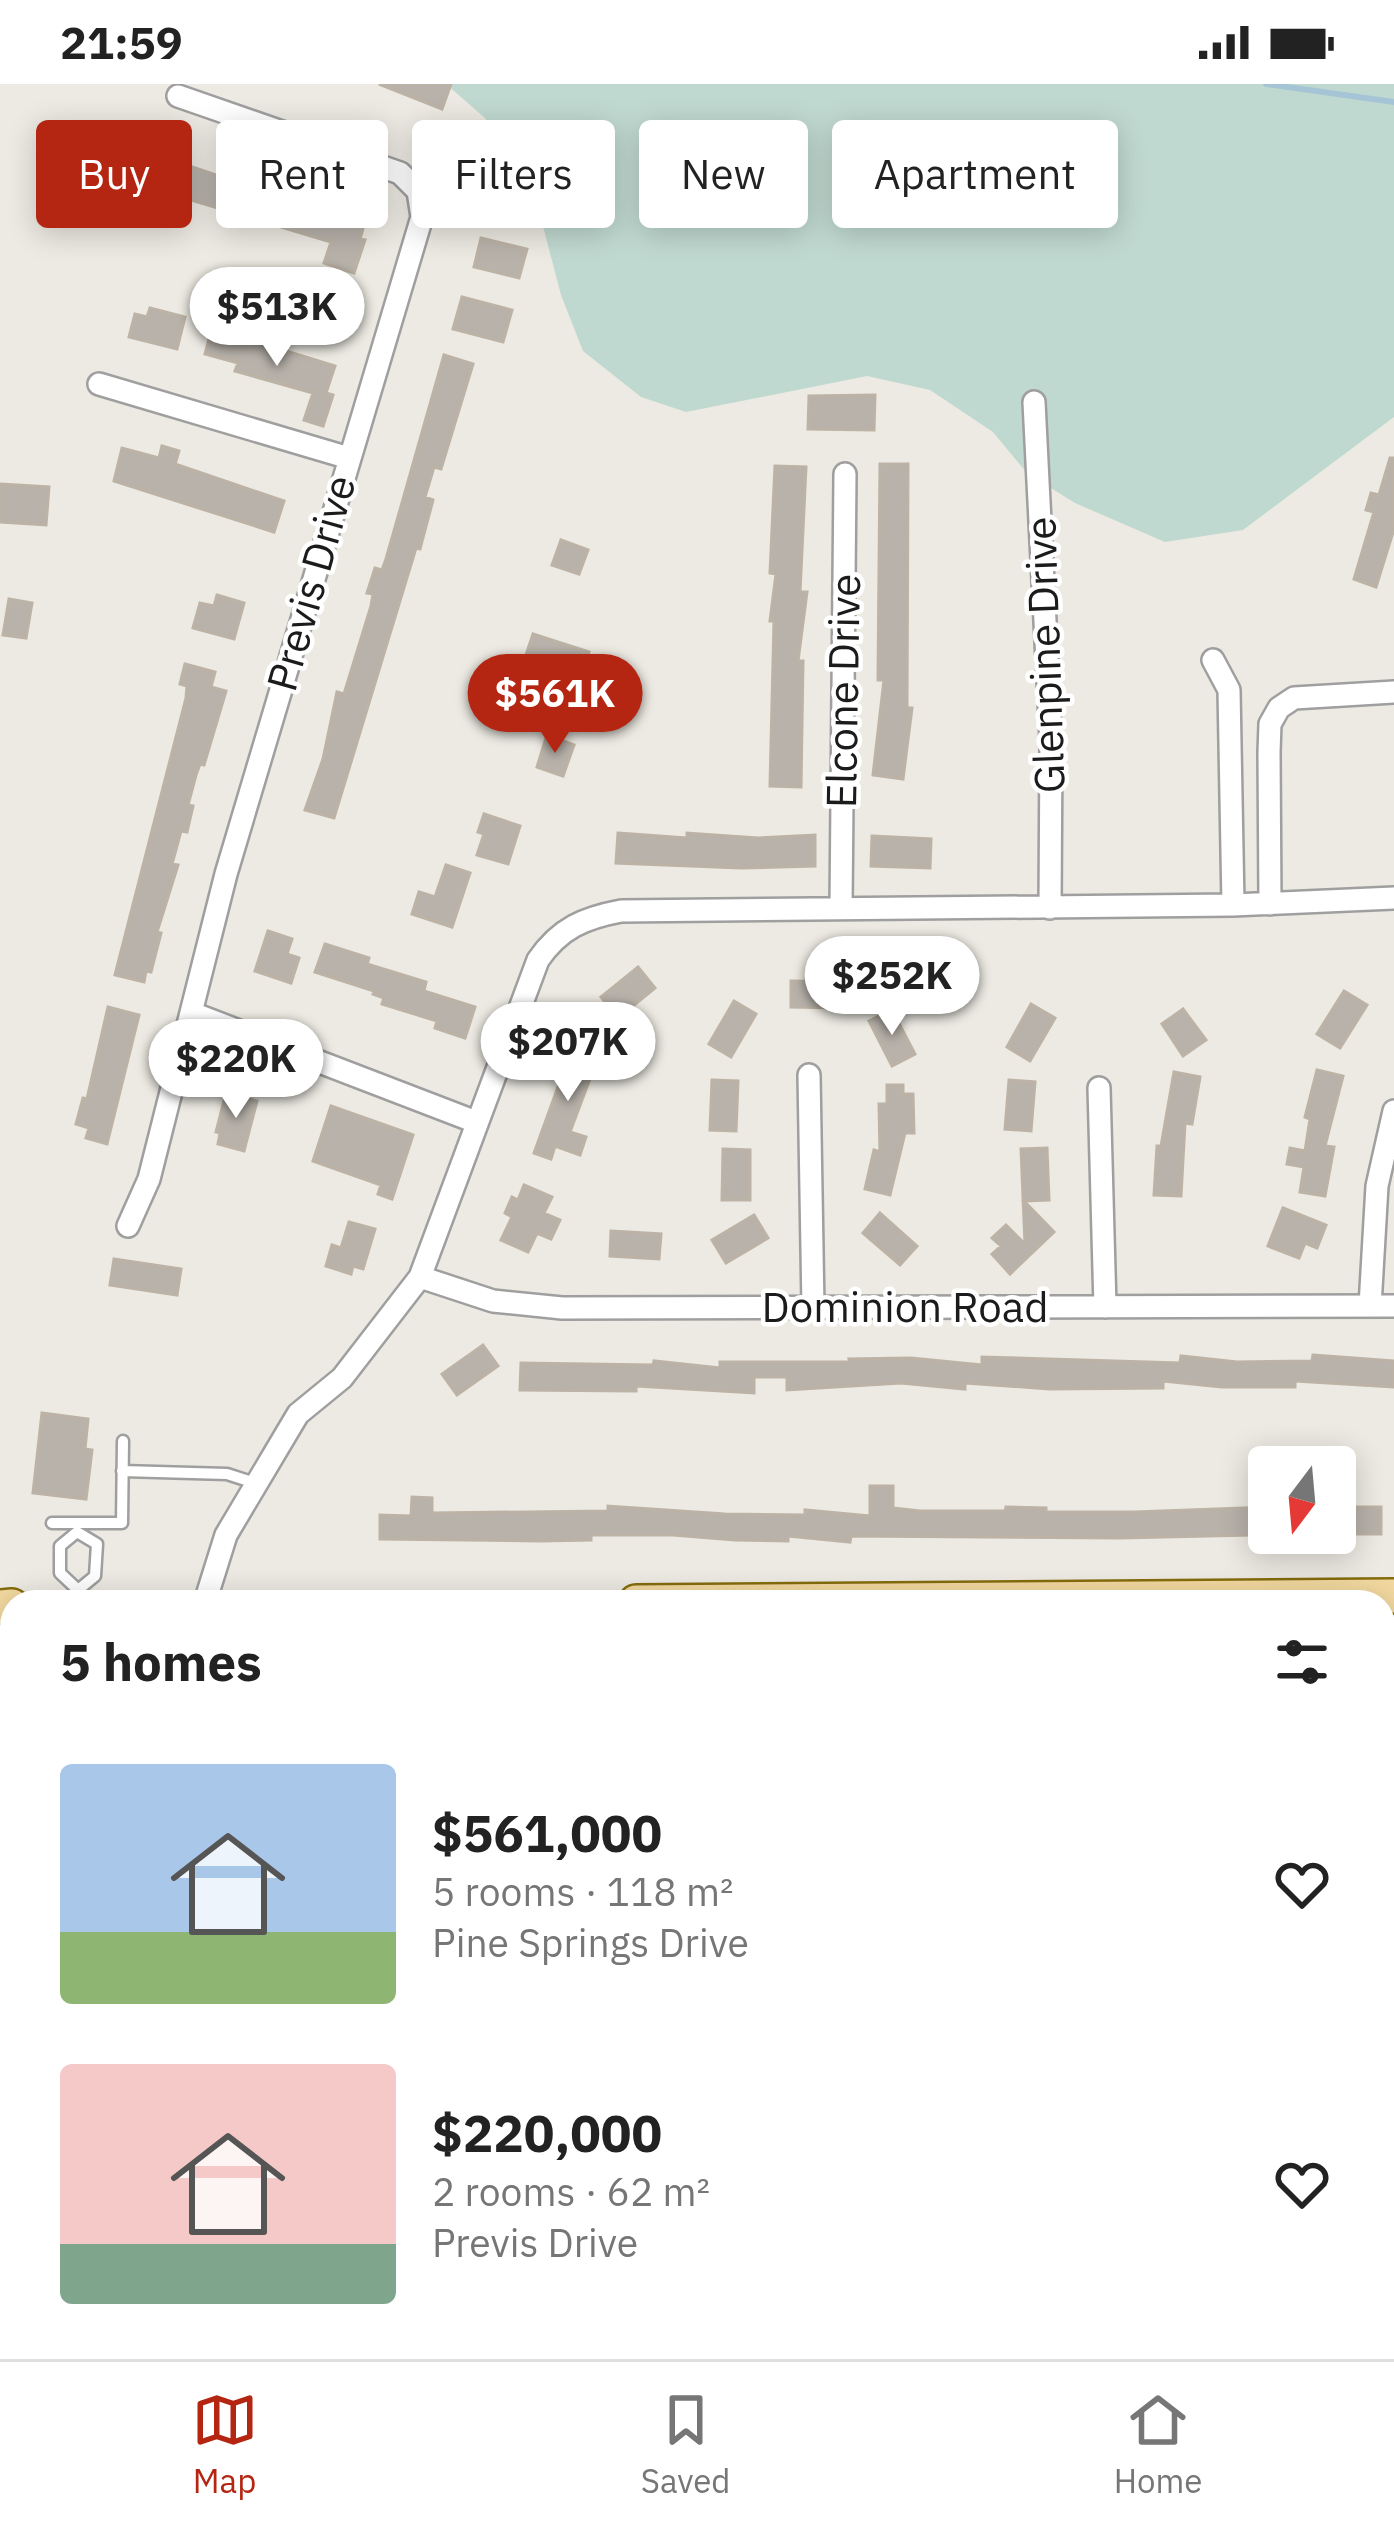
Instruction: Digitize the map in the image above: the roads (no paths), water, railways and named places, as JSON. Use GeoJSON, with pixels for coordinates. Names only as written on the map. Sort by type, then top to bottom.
{"type":"FeatureCollection","features":[{"type":"Feature","properties":{"kind":"street","name":"Previs Drive"},"geometry":{"type":"LineString","coordinates":[[128,1226],[149,1179],[226,874],[422,217],[418,191],[400,172],[178,96]]}},
{"type":"Feature","properties":{"kind":"street"},"geometry":{"type":"LineString","coordinates":[[99,384],[349,458]]}},
{"type":"Feature","properties":{"kind":"street","name":"Glenpine Drive"},"geometry":{"type":"LineString","coordinates":[[1034,402],[1052,741],[1050,908]]}},
{"type":"Feature","properties":{"kind":"street","name":"Elcone Drive"},"geometry":{"type":"LineString","coordinates":[[841,908],[845,474]]}},
{"type":"Feature","properties":{"kind":"street"},"geometry":{"type":"LineString","coordinates":[[1213,660],[1228,690],[1233,905]]}},
{"type":"Feature","properties":{"kind":"street"},"geometry":{"type":"LineString","coordinates":[[1270,904],[1270,724],[1279,708],[1294,698],[1394,692]]}},
{"type":"Feature","properties":{"kind":"street"},"geometry":{"type":"LineString","coordinates":[[209,1590],[226,1535],[298,1414],[342,1378],[421,1277],[538,960],[567,928],[621,911],[1233,905],[1394,898]]}},
{"type":"Feature","properties":{"kind":"street"},"geometry":{"type":"LineString","coordinates":[[193,1013],[476,1122]]}},
{"type":"Feature","properties":{"kind":"street"},"geometry":{"type":"LineString","coordinates":[[809,1075],[813,1308]]}},
{"type":"Feature","properties":{"kind":"street"},"geometry":{"type":"LineString","coordinates":[[1099,1088],[1105,1307]]}},
{"type":"Feature","properties":{"kind":"street"},"geometry":{"type":"LineString","coordinates":[[1370,1306],[1377,1186],[1394,1112]]}},
{"type":"Feature","properties":{"kind":"street","name":"Dominion Road"},"geometry":{"type":"LineString","coordinates":[[421,1277],[523,1306],[1394,1306]]}},
{"type":"Feature","properties":{"kind":"lane"},"geometry":{"type":"LineString","coordinates":[[52,1523],[77,1528],[122,1523],[122,1441]]}},
{"type":"Feature","properties":{"kind":"lane"},"geometry":{"type":"LineString","coordinates":[[122,1472],[227,1474],[255,1483]]}},
{"type":"Feature","properties":{"kind":"lane"},"geometry":{"type":"LineString","coordinates":[[77,1528],[97,1544],[95,1576],[83,1590]]}},
{"type":"Feature","properties":{"kind":"lane"},"geometry":{"type":"LineString","coordinates":[[73,1590],[60,1573],[60,1546],[77,1528]]}},
{"type":"Feature","properties":{"kind":"waterway"},"geometry":{"type":"LineString","coordinates":[[1266,84],[1394,102]]}}]}
